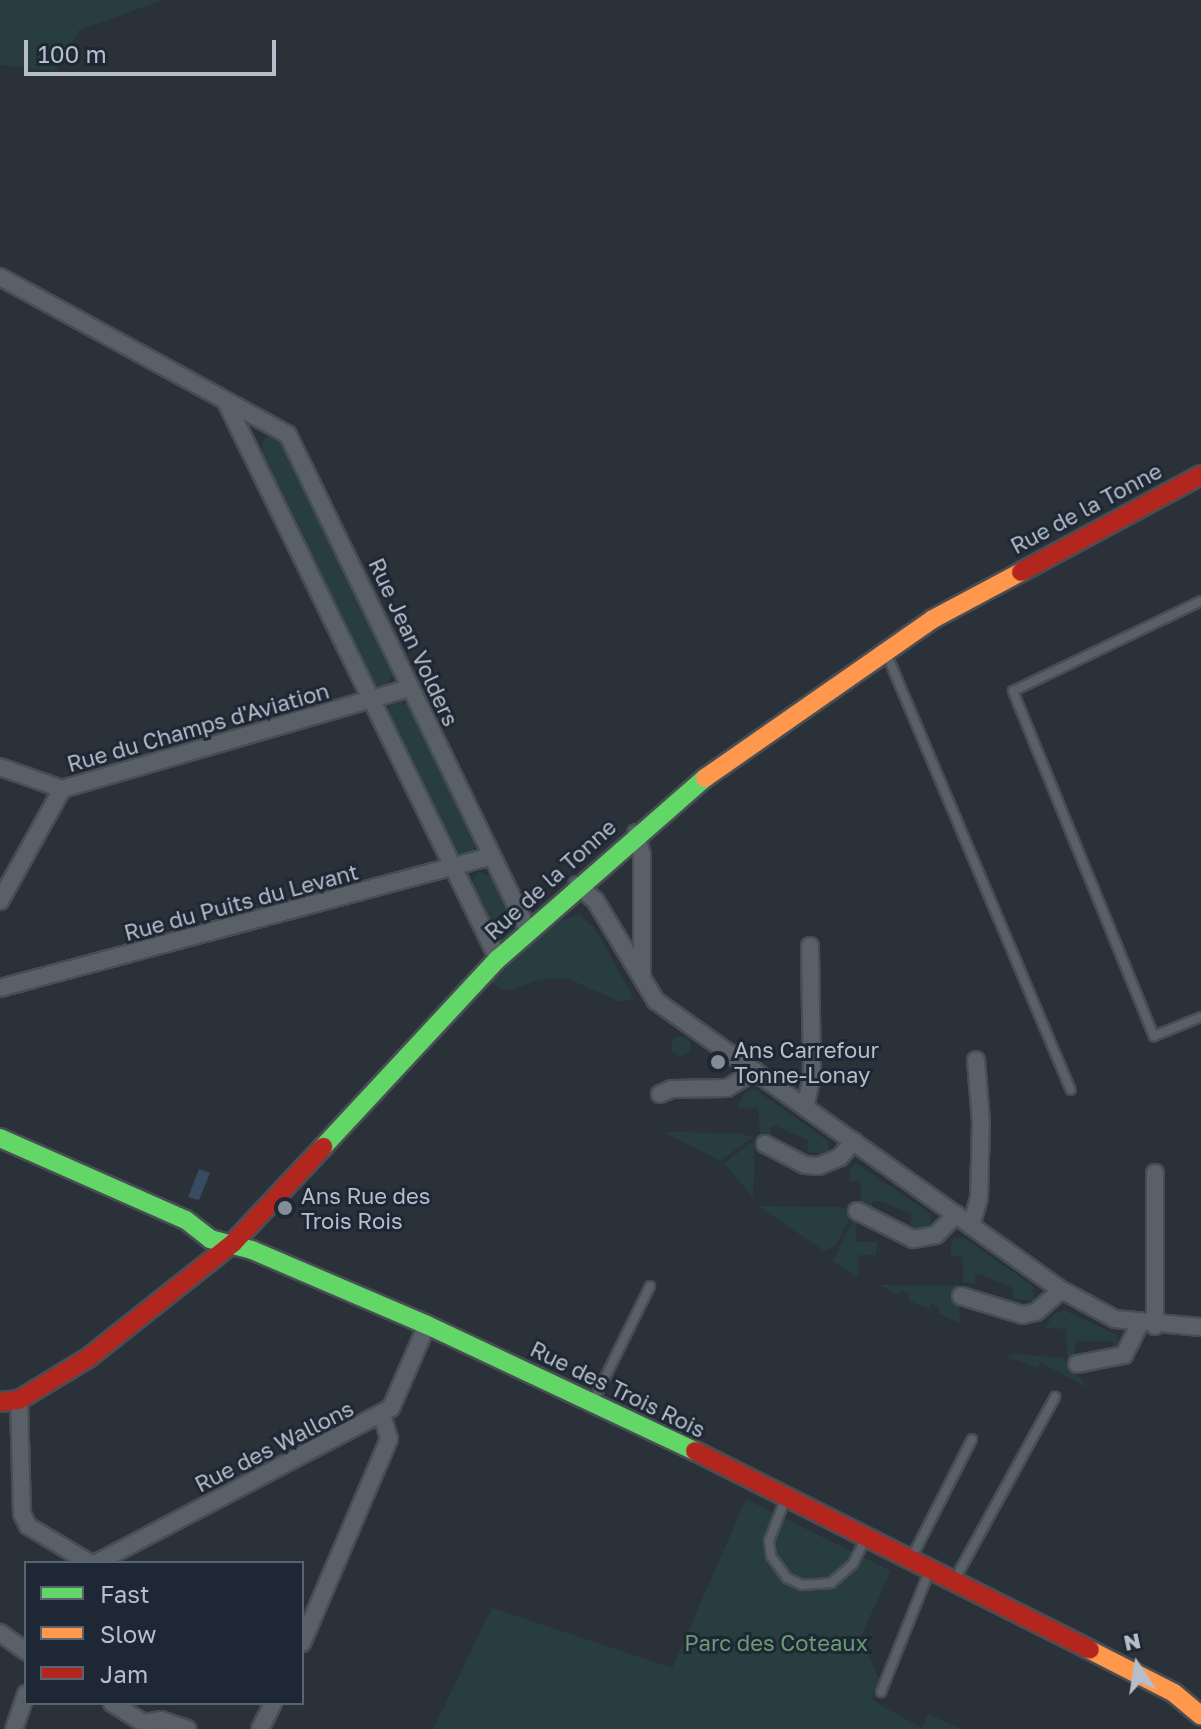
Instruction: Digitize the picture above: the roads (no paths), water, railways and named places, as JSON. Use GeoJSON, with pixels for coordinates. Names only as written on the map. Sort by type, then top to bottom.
{"type":"FeatureCollection","features":[{"type":"Feature","properties":{"kind":"street","name":"Rue Jean Volders"},"geometry":{"type":"LineString","coordinates":[[0,277],[288,435],[528,930]]}},
{"type":"Feature","properties":{"kind":"street"},"geometry":{"type":"LineString","coordinates":[[227,404],[498,959]]}},
{"type":"Feature","properties":{"kind":"street","name":"Rue de la Tonne"},"geometry":{"type":"LineString","coordinates":[[9,1401],[88,1358],[233,1243],[498,959],[636,833],[885,650],[975,595],[1201,475]]}},
{"type":"Feature","properties":{"kind":"street","name":"Rue du Champs d'Aviation"},"geometry":{"type":"LineString","coordinates":[[0,767],[62,789],[410,688]]}},
{"type":"Feature","properties":{"kind":"street"},"geometry":{"type":"LineString","coordinates":[[0,901],[62,789]]}},
{"type":"Feature","properties":{"kind":"street"},"geometry":{"type":"LineString","coordinates":[[636,833],[642,855],[642,979]]}},
{"type":"Feature","properties":{"kind":"street","name":"Rue du Puits du Levant"},"geometry":{"type":"LineString","coordinates":[[0,988],[454,869],[492,856]]}},
{"type":"Feature","properties":{"kind":"street"},"geometry":{"type":"LineString","coordinates":[[577,885],[595,900],[656,1001],[1061,1290],[1104,1315],[1147,1326],[1201,1327]]}},
{"type":"Feature","properties":{"kind":"street"},"geometry":{"type":"LineString","coordinates":[[805,1107],[812,1076],[810,946]]}},
{"type":"Feature","properties":{"kind":"street"},"geometry":{"type":"LineString","coordinates":[[971,1226],[979,1198],[981,1122],[976,1060]]}},
{"type":"Feature","properties":{"kind":"street"},"geometry":{"type":"LineString","coordinates":[[660,1094],[727,1088],[755,1071]]}},
{"type":"Feature","properties":{"kind":"street","name":"Rue des Trois Rois"},"geometry":{"type":"LineString","coordinates":[[0,1138],[186,1220],[210,1239],[233,1243],[427,1325],[592,1402],[1174,1693],[1201,1716]]}},
{"type":"Feature","properties":{"kind":"street"},"geometry":{"type":"LineString","coordinates":[[765,1144],[805,1165],[819,1166],[840,1157],[854,1141]]}},
{"type":"Feature","properties":{"kind":"street"},"geometry":{"type":"LineString","coordinates":[[1077,1364],[1124,1355],[1147,1326],[1155,1173]]}},
{"type":"Feature","properties":{"kind":"street"},"geometry":{"type":"LineString","coordinates":[[857,1211],[913,1239],[936,1235],[956,1214]]}},
{"type":"Feature","properties":{"kind":"street"},"geometry":{"type":"LineString","coordinates":[[961,1296],[1023,1315],[1036,1312],[1061,1290]]}},
{"type":"Feature","properties":{"kind":"street","name":"Rue des Wallons"},"geometry":{"type":"LineString","coordinates":[[97,1561],[382,1415],[391,1408],[427,1325]]}},
{"type":"Feature","properties":{"kind":"street","name":"Rue des Wallons"},"geometry":{"type":"LineString","coordinates":[[9,1401],[22,1514],[28,1526],[89,1561]]}},
{"type":"Feature","properties":{"kind":"street"},"geometry":{"type":"LineString","coordinates":[[304,1638],[389,1439],[382,1415]]}},
{"type":"Feature","properties":{"kind":"street"},"geometry":{"type":"LineString","coordinates":[[0,1633],[24,1650]]}},
{"type":"Feature","properties":{"kind":"street"},"geometry":{"type":"LineString","coordinates":[[14,1729],[24,1700]]}},
{"type":"Feature","properties":{"kind":"street"},"geometry":{"type":"LineString","coordinates":[[115,1705],[149,1726],[161,1720],[187,1729]]}},
{"type":"Feature","properties":{"kind":"street"},"geometry":{"type":"LineString","coordinates":[[260,1729],[272,1705]]}},
{"type":"Feature","properties":{"kind":"lane"},"geometry":{"type":"LineString","coordinates":[[1201,601],[1013,691],[1154,1036],[1201,1017]]}},
{"type":"Feature","properties":{"kind":"lane"},"geometry":{"type":"LineString","coordinates":[[885,650],[1071,1090]]}},
{"type":"Feature","properties":{"kind":"lane"},"geometry":{"type":"LineString","coordinates":[[592,1402],[650,1286]]}},
{"type":"Feature","properties":{"kind":"lane"},"geometry":{"type":"LineString","coordinates":[[952,1583],[1055,1397]]}},
{"type":"Feature","properties":{"kind":"lane"},"geometry":{"type":"LineString","coordinates":[[910,1562],[972,1439]]}},
{"type":"Feature","properties":{"kind":"lane"},"geometry":{"type":"LineString","coordinates":[[785,1499],[769,1541],[771,1556],[787,1578],[802,1585],[831,1583],[853,1564],[865,1539]]}},
{"type":"Feature","properties":{"kind":"lane"},"geometry":{"type":"LineString","coordinates":[[881,1692],[929,1572]]}},
{"type":"Feature","properties":{"kind":"water"},"geometry":{"type":"Polygon","coordinates":[[[199,1169],[210,1173],[199,1200],[188,1197],[199,1169]]]}},
{"type":"Feature","properties":{"kind":"place","name":"Ans Carrefour Tonne-Lonay"},"geometry":{"type":"Point","coordinates":[718,1062]}},
{"type":"Feature","properties":{"kind":"place","name":"Ans Rue des Trois Rois"},"geometry":{"type":"Point","coordinates":[285,1208]}},
{"type":"Feature","properties":{"kind":"park label","name":"Parc des Coteaux"},"geometry":{"type":"Point","coordinates":[776,1643]}}]}
